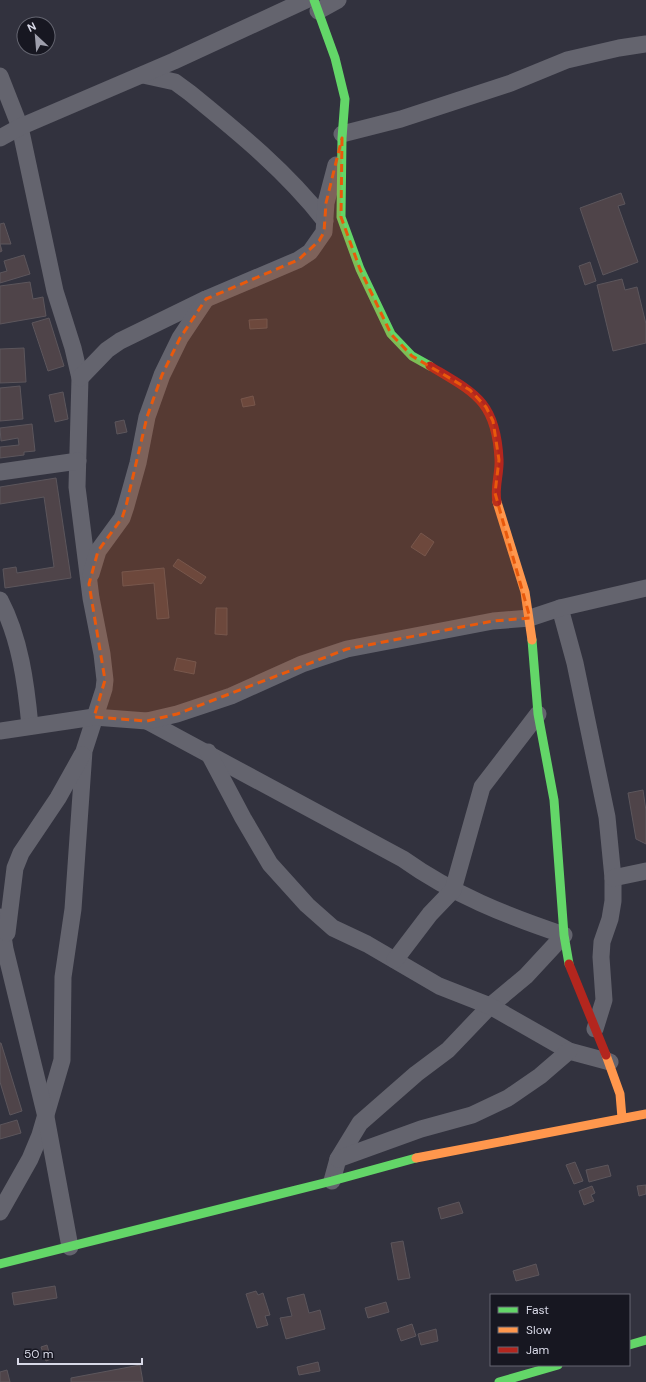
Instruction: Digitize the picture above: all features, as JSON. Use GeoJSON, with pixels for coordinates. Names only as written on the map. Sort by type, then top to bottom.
{"type":"FeatureCollection","features":[{"type":"Feature","properties":{"kind":"main road"},"geometry":{"type":"LineString","coordinates":[[312,4],[342,86],[345,99],[342,136],[341,218],[360,269],[391,334],[400,345],[412,356],[470,390],[486,407],[493,421],[499,460],[496,493],[500,515],[525,592],[530,618],[538,714],[554,800],[564,935],[570,969],[594,1029],[610,1062],[620,1094],[622,1118]]}},
{"type":"Feature","properties":{"kind":"main road"},"geometry":{"type":"LineString","coordinates":[[0,1264],[217,1209],[332,1182],[416,1158],[646,1114]]}},
{"type":"Feature","properties":{"kind":"main road"},"geometry":{"type":"LineString","coordinates":[[630,1345],[646,1340]]}},
{"type":"Feature","properties":{"kind":"main road"},"geometry":{"type":"LineString","coordinates":[[500,1382],[555,1366]]}},
{"type":"Feature","properties":{"kind":"street"},"geometry":{"type":"LineString","coordinates":[[0,138],[143,75],[312,4],[338,0]]}},
{"type":"Feature","properties":{"kind":"street"},"geometry":{"type":"LineString","coordinates":[[80,378],[107,350],[120,341],[206,299],[298,260],[310,252],[324,232],[326,203],[342,136],[401,119],[504,85],[567,60],[619,48],[646,44]]}},
{"type":"Feature","properties":{"kind":"street"},"geometry":{"type":"LineString","coordinates":[[143,75],[175,82],[190,93],[276,168],[310,202],[325,220]]}},
{"type":"Feature","properties":{"kind":"street"},"geometry":{"type":"LineString","coordinates":[[0,76],[20,128],[55,291],[73,348],[80,378],[77,487],[89,584],[102,654],[105,680],[104,690],[84,751],[73,909],[63,977],[62,1060],[40,1136],[30,1160],[0,1212]]}},
{"type":"Feature","properties":{"kind":"street"},"geometry":{"type":"LineString","coordinates":[[89,584],[98,550],[122,518],[138,463],[147,417],[162,375],[180,338],[206,299]]}},
{"type":"Feature","properties":{"kind":"street"},"geometry":{"type":"LineString","coordinates":[[0,472],[78,461]]}},
{"type":"Feature","properties":{"kind":"street"},"geometry":{"type":"LineString","coordinates":[[0,731],[94,717],[147,721],[177,714],[231,696],[302,664],[347,649],[493,621],[530,618],[560,608],[646,588]]}},
{"type":"Feature","properties":{"kind":"street"},"geometry":{"type":"LineString","coordinates":[[0,600],[21,657],[27,686],[30,726]]}},
{"type":"Feature","properties":{"kind":"street"},"geometry":{"type":"LineString","coordinates":[[560,608],[575,663],[607,817],[613,878],[613,901],[610,919],[602,942],[601,957],[604,1000],[594,1029]]}},
{"type":"Feature","properties":{"kind":"street"},"geometry":{"type":"LineString","coordinates":[[395,960],[430,914],[453,890],[482,787],[538,714]]}},
{"type":"Feature","properties":{"kind":"street"},"geometry":{"type":"LineString","coordinates":[[147,721],[208,752],[403,858],[421,872],[453,890],[496,911],[564,935],[526,976],[490,1006],[448,1050],[416,1074],[360,1123],[338,1158],[332,1182]]}},
{"type":"Feature","properties":{"kind":"street"},"geometry":{"type":"LineString","coordinates":[[5,949],[15,868],[24,848],[58,798],[84,751]]}},
{"type":"Feature","properties":{"kind":"street"},"geometry":{"type":"LineString","coordinates":[[208,752],[243,818],[270,864],[306,905],[333,928],[367,944],[439,986],[490,1006],[569,1051],[610,1062]]}},
{"type":"Feature","properties":{"kind":"street"},"geometry":{"type":"LineString","coordinates":[[613,878],[646,871]]}},
{"type":"Feature","properties":{"kind":"street"},"geometry":{"type":"LineString","coordinates":[[0,917],[5,949],[46,1117],[70,1247]]}},
{"type":"Feature","properties":{"kind":"street"},"geometry":{"type":"LineString","coordinates":[[338,1158],[421,1129],[472,1115],[501,1101],[540,1076],[569,1051]]}},
{"type":"Feature","properties":{"kind":"highlighted area"},"geometry":{"type":"Polygon","coordinates":[[[342,138],[341,217],[360,269],[391,334],[412,356],[470,390],[486,407],[493,421],[499,460],[495,493],[530,618],[493,621],[347,649],[177,714],[147,721],[94,717],[105,680],[89,584],[98,551],[122,518],[147,417],[162,375],[180,338],[206,299],[298,260],[319,241],[324,232],[326,203],[342,138]]]}},
{"type":"Feature","properties":{"kind":"building"},"geometry":{"type":"Polygon","coordinates":[[[621,193],[625,204],[618,206],[638,262],[603,275],[580,208],[621,193]]]}},
{"type":"Feature","properties":{"kind":"building"},"geometry":{"type":"Polygon","coordinates":[[[4,223],[11,244],[0,244],[0,224],[4,223]]]}},
{"type":"Feature","properties":{"kind":"building"},"geometry":{"type":"Polygon","coordinates":[[[24,255],[30,274],[0,283],[0,273],[7,271],[4,261],[24,255]]]}},
{"type":"Feature","properties":{"kind":"building"},"geometry":{"type":"Polygon","coordinates":[[[590,262],[596,281],[585,285],[579,266],[590,262]]]}},
{"type":"Feature","properties":{"kind":"building"},"geometry":{"type":"Polygon","coordinates":[[[622,279],[625,290],[637,287],[646,324],[646,343],[613,351],[597,285],[622,279]]]}},
{"type":"Feature","properties":{"kind":"building"},"geometry":{"type":"Polygon","coordinates":[[[30,282],[33,299],[43,297],[46,316],[0,324],[0,286],[30,282]]]}},
{"type":"Feature","properties":{"kind":"building"},"geometry":{"type":"Polygon","coordinates":[[[49,318],[64,366],[48,371],[32,323],[49,318]]]}},
{"type":"Feature","properties":{"kind":"building"},"geometry":{"type":"Polygon","coordinates":[[[267,319],[267,328],[250,329],[249,320],[267,319]]]}},
{"type":"Feature","properties":{"kind":"building"},"geometry":{"type":"Polygon","coordinates":[[[24,348],[26,382],[0,383],[0,349],[24,348]]]}},
{"type":"Feature","properties":{"kind":"building"},"geometry":{"type":"Polygon","coordinates":[[[20,386],[23,419],[0,421],[0,388],[20,386]]]}},
{"type":"Feature","properties":{"kind":"building"},"geometry":{"type":"Polygon","coordinates":[[[63,392],[68,419],[55,422],[49,395],[63,392]]]}},
{"type":"Feature","properties":{"kind":"building"},"geometry":{"type":"Polygon","coordinates":[[[253,396],[255,405],[243,407],[241,399],[253,396]]]}},
{"type":"Feature","properties":{"kind":"building"},"geometry":{"type":"Polygon","coordinates":[[[124,420],[127,432],[117,434],[115,422],[124,420]]]}},
{"type":"Feature","properties":{"kind":"building"},"geometry":{"type":"Polygon","coordinates":[[[32,424],[35,451],[24,452],[24,455],[0,458],[0,447],[19,445],[18,438],[1,441],[0,428],[32,424]]]}},
{"type":"Feature","properties":{"kind":"building"},"geometry":{"type":"Polygon","coordinates":[[[56,478],[71,578],[5,588],[3,569],[16,567],[17,573],[54,567],[44,497],[0,504],[0,487],[56,478]]]}},
{"type":"Feature","properties":{"kind":"building"},"geometry":{"type":"Polygon","coordinates":[[[421,533],[434,542],[425,556],[411,547],[421,533]]]}},
{"type":"Feature","properties":{"kind":"building"},"geometry":{"type":"Polygon","coordinates":[[[178,559],[206,577],[201,584],[173,566],[178,559]]]}},
{"type":"Feature","properties":{"kind":"building"},"geometry":{"type":"Polygon","coordinates":[[[164,568],[169,618],[157,619],[154,583],[123,586],[122,572],[164,568]]]}},
{"type":"Feature","properties":{"kind":"building"},"geometry":{"type":"Polygon","coordinates":[[[216,608],[227,608],[227,635],[215,634],[216,608]]]}},
{"type":"Feature","properties":{"kind":"building"},"geometry":{"type":"Polygon","coordinates":[[[177,658],[196,662],[194,674],[174,670],[177,658]]]}},
{"type":"Feature","properties":{"kind":"building"},"geometry":{"type":"Polygon","coordinates":[[[643,790],[646,811],[646,844],[636,839],[628,793],[643,790]]]}},
{"type":"Feature","properties":{"kind":"building"},"geometry":{"type":"Polygon","coordinates":[[[0,1043],[22,1111],[10,1115],[0,1082],[0,1043]]]}},
{"type":"Feature","properties":{"kind":"building"},"geometry":{"type":"Polygon","coordinates":[[[17,1120],[21,1133],[0,1139],[0,1125],[17,1120]]]}},
{"type":"Feature","properties":{"kind":"building"},"geometry":{"type":"Polygon","coordinates":[[[575,1162],[583,1181],[574,1184],[566,1165],[575,1162]]]}},
{"type":"Feature","properties":{"kind":"building"},"geometry":{"type":"Polygon","coordinates":[[[608,1165],[611,1176],[589,1182],[586,1170],[608,1165]]]}},
{"type":"Feature","properties":{"kind":"building"},"geometry":{"type":"Polygon","coordinates":[[[646,1185],[646,1194],[639,1196],[637,1186],[646,1185]]]}},
{"type":"Feature","properties":{"kind":"building"},"geometry":{"type":"Polygon","coordinates":[[[592,1186],[595,1193],[591,1195],[594,1201],[584,1205],[579,1191],[592,1186]]]}},
{"type":"Feature","properties":{"kind":"building"},"geometry":{"type":"Polygon","coordinates":[[[459,1202],[463,1213],[441,1219],[438,1208],[459,1202]]]}},
{"type":"Feature","properties":{"kind":"building"},"geometry":{"type":"Polygon","coordinates":[[[403,1241],[410,1278],[398,1280],[391,1243],[403,1241]]]}},
{"type":"Feature","properties":{"kind":"building"},"geometry":{"type":"Polygon","coordinates":[[[536,1264],[539,1275],[516,1281],[513,1271],[536,1264]]]}},
{"type":"Feature","properties":{"kind":"building"},"geometry":{"type":"Polygon","coordinates":[[[55,1286],[57,1298],[14,1305],[12,1293],[55,1286]]]}},
{"type":"Feature","properties":{"kind":"building"},"geometry":{"type":"Polygon","coordinates":[[[256,1291],[258,1295],[263,1293],[270,1315],[265,1316],[268,1325],[257,1328],[246,1294],[256,1291]]]}},
{"type":"Feature","properties":{"kind":"building"},"geometry":{"type":"Polygon","coordinates":[[[304,1294],[309,1313],[320,1310],[325,1329],[286,1339],[280,1318],[292,1316],[287,1298],[304,1294]]]}},
{"type":"Feature","properties":{"kind":"building"},"geometry":{"type":"Polygon","coordinates":[[[386,1302],[389,1312],[368,1318],[365,1308],[386,1302]]]}},
{"type":"Feature","properties":{"kind":"building"},"geometry":{"type":"Polygon","coordinates":[[[412,1324],[416,1336],[401,1341],[397,1329],[412,1324]]]}},
{"type":"Feature","properties":{"kind":"building"},"geometry":{"type":"Polygon","coordinates":[[[436,1329],[438,1341],[421,1345],[418,1334],[436,1329]]]}},
{"type":"Feature","properties":{"kind":"building"},"geometry":{"type":"Polygon","coordinates":[[[47,1345],[51,1359],[46,1361],[41,1347],[47,1345]]]}},
{"type":"Feature","properties":{"kind":"building"},"geometry":{"type":"Polygon","coordinates":[[[318,1362],[320,1371],[299,1375],[297,1367],[318,1362]]]}},
{"type":"Feature","properties":{"kind":"building"},"geometry":{"type":"Polygon","coordinates":[[[140,1365],[143,1382],[71,1382],[71,1378],[140,1365]]]}},
{"type":"Feature","properties":{"kind":"building"},"geometry":{"type":"Polygon","coordinates":[[[7,1370],[10,1382],[0,1382],[0,1372],[7,1370]]]}},
{"type":"Feature","properties":{"kind":"traffic: fast"},"geometry":{"type":"LineString","coordinates":[[314,0],[335,58],[345,99],[342,138],[341,217],[360,269],[391,334],[412,356],[430,366]]}},
{"type":"Feature","properties":{"kind":"traffic: fast"},"geometry":{"type":"LineString","coordinates":[[532,640],[538,714],[554,800],[564,935],[569,964]]}},
{"type":"Feature","properties":{"kind":"traffic: fast"},"geometry":{"type":"LineString","coordinates":[[0,1264],[332,1181],[416,1158]]}},
{"type":"Feature","properties":{"kind":"traffic: fast"},"geometry":{"type":"LineString","coordinates":[[630,1345],[646,1340]]}},
{"type":"Feature","properties":{"kind":"traffic: fast"},"geometry":{"type":"LineString","coordinates":[[499,1382],[555,1366]]}},
{"type":"Feature","properties":{"kind":"traffic: slow"},"geometry":{"type":"LineString","coordinates":[[497,502],[525,592],[532,640]]}},
{"type":"Feature","properties":{"kind":"traffic: slow"},"geometry":{"type":"LineString","coordinates":[[606,1055],[620,1094],[622,1118]]}},
{"type":"Feature","properties":{"kind":"traffic: slow"},"geometry":{"type":"LineString","coordinates":[[416,1158],[646,1114]]}},
{"type":"Feature","properties":{"kind":"traffic: jam"},"geometry":{"type":"LineString","coordinates":[[430,366],[471,392],[488,411],[497,439],[499,459],[496,491],[497,502]]}},
{"type":"Feature","properties":{"kind":"traffic: jam"},"geometry":{"type":"LineString","coordinates":[[569,964],[606,1055]]}}]}
